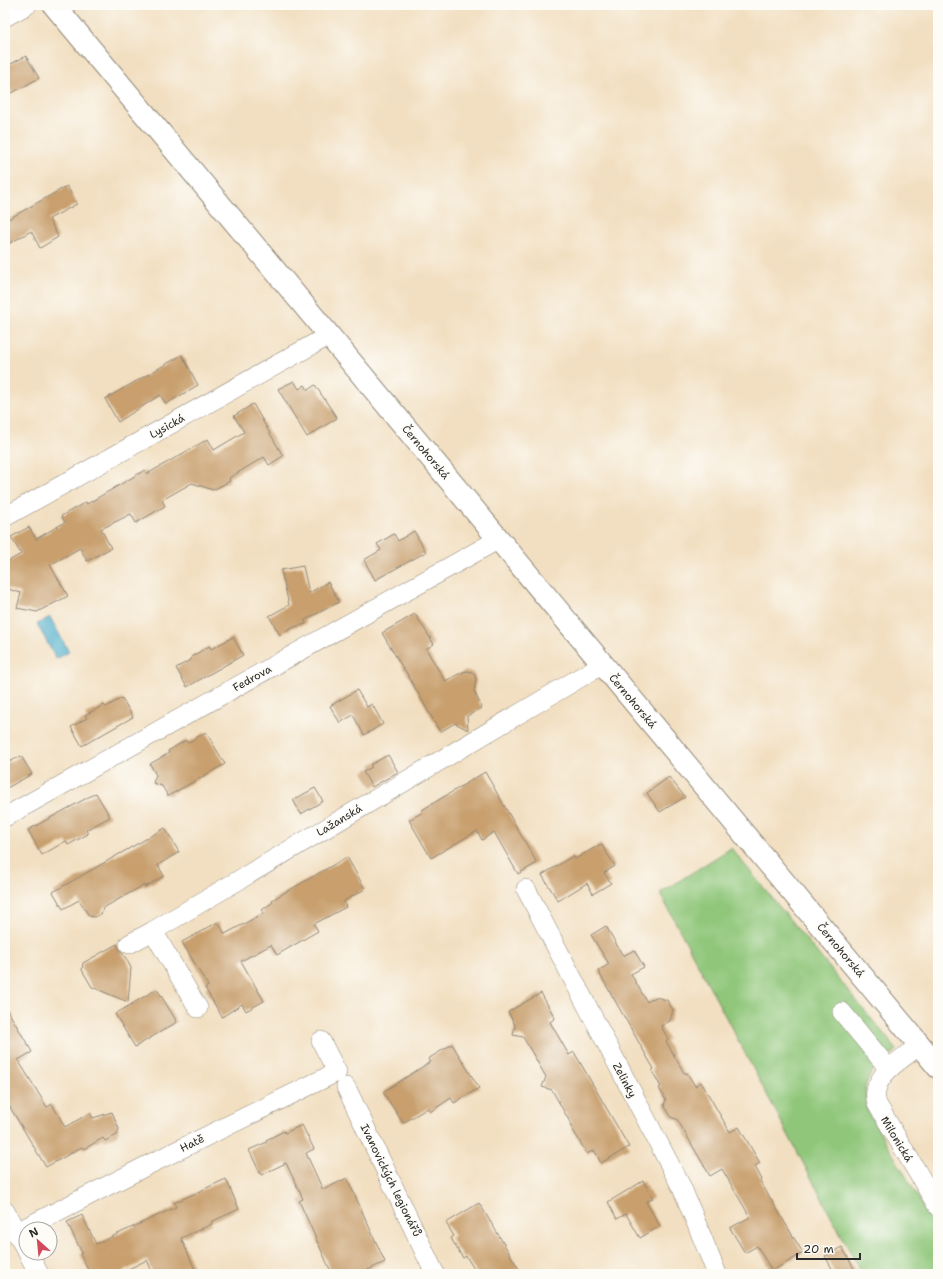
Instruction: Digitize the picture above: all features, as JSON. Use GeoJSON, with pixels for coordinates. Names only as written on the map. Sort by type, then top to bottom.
{"type":"FeatureCollection","features":[{"type":"Feature","properties":{"kind":"street"},"geometry":{"type":"LineString","coordinates":[[5,18],[27,5]]}},
{"type":"Feature","properties":{"kind":"street","name":"Černohorská"},"geometry":{"type":"LineString","coordinates":[[54,5],[938,1067]]}},
{"type":"Feature","properties":{"kind":"street","name":"Lysická"},"geometry":{"type":"LineString","coordinates":[[5,517],[328,336]]}},
{"type":"Feature","properties":{"kind":"street","name":"Fedrova"},"geometry":{"type":"LineString","coordinates":[[5,818],[498,539]]}},
{"type":"Feature","properties":{"kind":"street","name":"Lažanská"},"geometry":{"type":"LineString","coordinates":[[129,944],[603,664]]}},
{"type":"Feature","properties":{"kind":"street","name":"Zelinky"},"geometry":{"type":"LineString","coordinates":[[526,889],[682,1188],[717,1274]]}},
{"type":"Feature","properties":{"kind":"street"},"geometry":{"type":"LineString","coordinates":[[153,931],[198,1008]]}},
{"type":"Feature","properties":{"kind":"street"},"geometry":{"type":"LineString","coordinates":[[842,1012],[889,1069]]}},
{"type":"Feature","properties":{"kind":"street","name":"Hatě"},"geometry":{"type":"LineString","coordinates":[[11,1234],[337,1072],[321,1041]]}},
{"type":"Feature","properties":{"kind":"street","name":"Milonická"},"geometry":{"type":"LineString","coordinates":[[920,1045],[889,1069],[881,1078],[876,1091],[877,1104],[938,1207]]}},
{"type":"Feature","properties":{"kind":"street","name":"Ivanovických legionářů"},"geometry":{"type":"LineString","coordinates":[[346,1087],[435,1274]]}},
{"type":"Feature","properties":{"kind":"street"},"geometry":{"type":"LineString","coordinates":[[5,1211],[11,1234],[18,1241]]}},
{"type":"Feature","properties":{"kind":"street"},"geometry":{"type":"LineString","coordinates":[[32,1261],[39,1274]]}},
{"type":"Feature","properties":{"kind":"green space"},"geometry":{"type":"Polygon","coordinates":[[[731,848],[897,1050],[872,1071],[865,1087],[867,1110],[938,1231],[938,1274],[862,1274],[660,893],[731,848]]]}},
{"type":"Feature","properties":{"kind":"water"},"geometry":{"type":"Polygon","coordinates":[[[50,617],[69,652],[56,659],[37,624],[50,617]]]}},
{"type":"Feature","properties":{"kind":"building"},"geometry":{"type":"Polygon","coordinates":[[[26,56],[39,78],[12,93],[5,80],[5,67],[26,56]]]}},
{"type":"Feature","properties":{"kind":"building"},"geometry":{"type":"Polygon","coordinates":[[[67,186],[77,204],[49,219],[58,237],[40,248],[31,231],[5,246],[5,221],[67,186]]]}},
{"type":"Feature","properties":{"kind":"building"},"geometry":{"type":"Polygon","coordinates":[[[182,355],[198,385],[166,404],[160,395],[118,422],[105,399],[182,355]]]}},
{"type":"Feature","properties":{"kind":"building"},"geometry":{"type":"Polygon","coordinates":[[[294,381],[299,389],[305,385],[308,390],[315,385],[337,418],[307,437],[278,389],[294,381]]]}},
{"type":"Feature","properties":{"kind":"building"},"geometry":{"type":"Polygon","coordinates":[[[253,404],[283,456],[269,465],[264,457],[229,478],[230,481],[213,490],[192,483],[162,500],[165,506],[136,523],[131,514],[101,529],[111,548],[87,561],[80,548],[50,565],[68,596],[37,612],[17,608],[21,593],[5,588],[5,563],[21,554],[11,537],[29,527],[36,539],[65,522],[61,516],[86,502],[87,504],[145,470],[147,474],[208,439],[214,450],[244,432],[234,416],[253,404]]]}},
{"type":"Feature","properties":{"kind":"building"},"geometry":{"type":"Polygon","coordinates":[[[414,531],[426,552],[375,580],[364,560],[381,550],[377,544],[394,534],[398,541],[414,531]]]}},
{"type":"Feature","properties":{"kind":"building"},"geometry":{"type":"Polygon","coordinates":[[[303,566],[309,593],[328,582],[339,602],[305,620],[306,624],[294,627],[280,635],[269,616],[289,605],[281,570],[303,566]]]}},
{"type":"Feature","properties":{"kind":"building"},"geometry":{"type":"Polygon","coordinates":[[[415,614],[434,644],[426,649],[445,681],[467,671],[472,672],[475,676],[476,680],[474,691],[482,708],[467,716],[468,730],[455,723],[440,732],[382,633],[415,614]]]}},
{"type":"Feature","properties":{"kind":"building"},"geometry":{"type":"Polygon","coordinates":[[[233,637],[243,655],[187,687],[176,668],[192,659],[191,657],[209,646],[211,649],[233,637]]]}},
{"type":"Feature","properties":{"kind":"building"},"geometry":{"type":"Polygon","coordinates":[[[357,690],[367,707],[372,704],[383,724],[364,735],[353,715],[340,723],[330,706],[357,690]]]}},
{"type":"Feature","properties":{"kind":"building"},"geometry":{"type":"Polygon","coordinates":[[[122,698],[133,717],[82,746],[71,727],[87,718],[85,715],[104,705],[106,707],[122,698]]]}},
{"type":"Feature","properties":{"kind":"building"},"geometry":{"type":"Polygon","coordinates":[[[206,732],[225,764],[168,796],[162,786],[153,783],[156,775],[150,764],[169,753],[168,751],[186,740],[187,743],[206,732]]]}},
{"type":"Feature","properties":{"kind":"building"},"geometry":{"type":"Polygon","coordinates":[[[388,755],[398,772],[372,787],[363,772],[372,767],[370,765],[388,755]]]}},
{"type":"Feature","properties":{"kind":"building"},"geometry":{"type":"Polygon","coordinates":[[[21,756],[32,774],[5,789],[5,764],[21,756]]]}},
{"type":"Feature","properties":{"kind":"building"},"geometry":{"type":"Polygon","coordinates":[[[485,772],[537,863],[518,874],[494,832],[482,840],[477,831],[431,858],[409,820],[423,812],[422,810],[485,772]]]}},
{"type":"Feature","properties":{"kind":"building"},"geometry":{"type":"Polygon","coordinates":[[[669,777],[685,797],[660,812],[647,793],[669,777]]]}},
{"type":"Feature","properties":{"kind":"building"},"geometry":{"type":"Polygon","coordinates":[[[315,788],[323,801],[301,814],[293,800],[315,788]]]}},
{"type":"Feature","properties":{"kind":"building"},"geometry":{"type":"Polygon","coordinates":[[[96,793],[110,817],[86,830],[88,834],[68,845],[66,841],[42,855],[28,830],[96,793]]]}},
{"type":"Feature","properties":{"kind":"building"},"geometry":{"type":"Polygon","coordinates":[[[165,828],[179,852],[158,865],[164,876],[145,887],[144,885],[103,908],[101,914],[95,917],[89,916],[79,900],[63,909],[53,892],[165,828]]]}},
{"type":"Feature","properties":{"kind":"building"},"geometry":{"type":"Polygon","coordinates":[[[601,844],[615,866],[604,873],[611,883],[593,894],[587,883],[558,901],[542,875],[573,856],[575,859],[601,844]]]}},
{"type":"Feature","properties":{"kind":"building"},"geometry":{"type":"Polygon","coordinates":[[[347,857],[365,889],[344,901],[346,907],[314,924],[318,931],[277,955],[271,945],[241,961],[264,1001],[246,1011],[242,1004],[222,1017],[205,988],[208,986],[182,942],[218,922],[225,934],[264,913],[262,910],[273,902],[272,900],[347,857]]]}},
{"type":"Feature","properties":{"kind":"building"},"geometry":{"type":"Polygon","coordinates":[[[606,926],[623,956],[634,950],[644,967],[631,974],[647,1002],[656,997],[667,1000],[673,1010],[670,1021],[661,1026],[668,1039],[666,1041],[684,1073],[687,1073],[695,1086],[701,1082],[730,1132],[739,1127],[760,1163],[755,1166],[762,1180],[760,1181],[803,1253],[772,1271],[757,1246],[745,1253],[730,1228],[750,1217],[722,1169],[710,1176],[677,1119],[672,1118],[664,1105],[666,1100],[652,1071],[654,1069],[598,971],[609,964],[591,935],[606,926]]]}},
{"type":"Feature","properties":{"kind":"building"},"geometry":{"type":"Polygon","coordinates":[[[117,944],[131,968],[128,1002],[92,987],[82,970],[83,963],[117,944]]]}},
{"type":"Feature","properties":{"kind":"building"},"geometry":{"type":"Polygon","coordinates":[[[157,989],[177,1022],[135,1047],[115,1014],[157,989]]]}},
{"type":"Feature","properties":{"kind":"building"},"geometry":{"type":"Polygon","coordinates":[[[541,993],[555,1018],[550,1022],[569,1055],[574,1052],[629,1147],[601,1163],[594,1150],[587,1154],[552,1090],[542,1087],[546,1077],[523,1037],[513,1035],[515,1025],[508,1012],[541,993]]]}},
{"type":"Feature","properties":{"kind":"building"},"geometry":{"type":"Polygon","coordinates":[[[5,1006],[32,1052],[18,1060],[47,1107],[52,1104],[65,1127],[90,1113],[93,1118],[112,1112],[119,1129],[117,1135],[105,1141],[103,1138],[84,1149],[82,1147],[46,1167],[5,1099],[5,1006]]]}},
{"type":"Feature","properties":{"kind":"building"},"geometry":{"type":"Polygon","coordinates":[[[452,1044],[479,1088],[454,1103],[451,1098],[430,1112],[428,1108],[403,1123],[383,1092],[430,1062],[428,1059],[452,1044]]]}},
{"type":"Feature","properties":{"kind":"building"},"geometry":{"type":"Polygon","coordinates":[[[302,1125],[314,1149],[306,1153],[323,1190],[347,1178],[385,1262],[359,1274],[332,1274],[299,1201],[303,1199],[286,1163],[261,1175],[249,1150],[267,1142],[266,1140],[284,1131],[285,1133],[302,1125]]]}},
{"type":"Feature","properties":{"kind":"building"},"geometry":{"type":"Polygon","coordinates":[[[226,1179],[239,1209],[211,1222],[212,1224],[181,1238],[197,1274],[153,1274],[147,1260],[118,1274],[90,1274],[67,1222],[82,1215],[96,1244],[176,1207],[174,1203],[226,1179]]]}},
{"type":"Feature","properties":{"kind":"building"},"geometry":{"type":"Polygon","coordinates":[[[643,1181],[653,1198],[646,1202],[660,1226],[640,1238],[626,1214],[617,1219],[608,1202],[643,1181]]]}},
{"type":"Feature","properties":{"kind":"building"},"geometry":{"type":"Polygon","coordinates":[[[479,1203],[522,1274],[477,1274],[466,1256],[463,1258],[456,1247],[451,1238],[454,1236],[446,1223],[479,1203]]]}},
{"type":"Feature","properties":{"kind":"building"},"geometry":{"type":"Polygon","coordinates":[[[842,1247],[857,1274],[835,1274],[825,1256],[842,1247]]]}}]}
